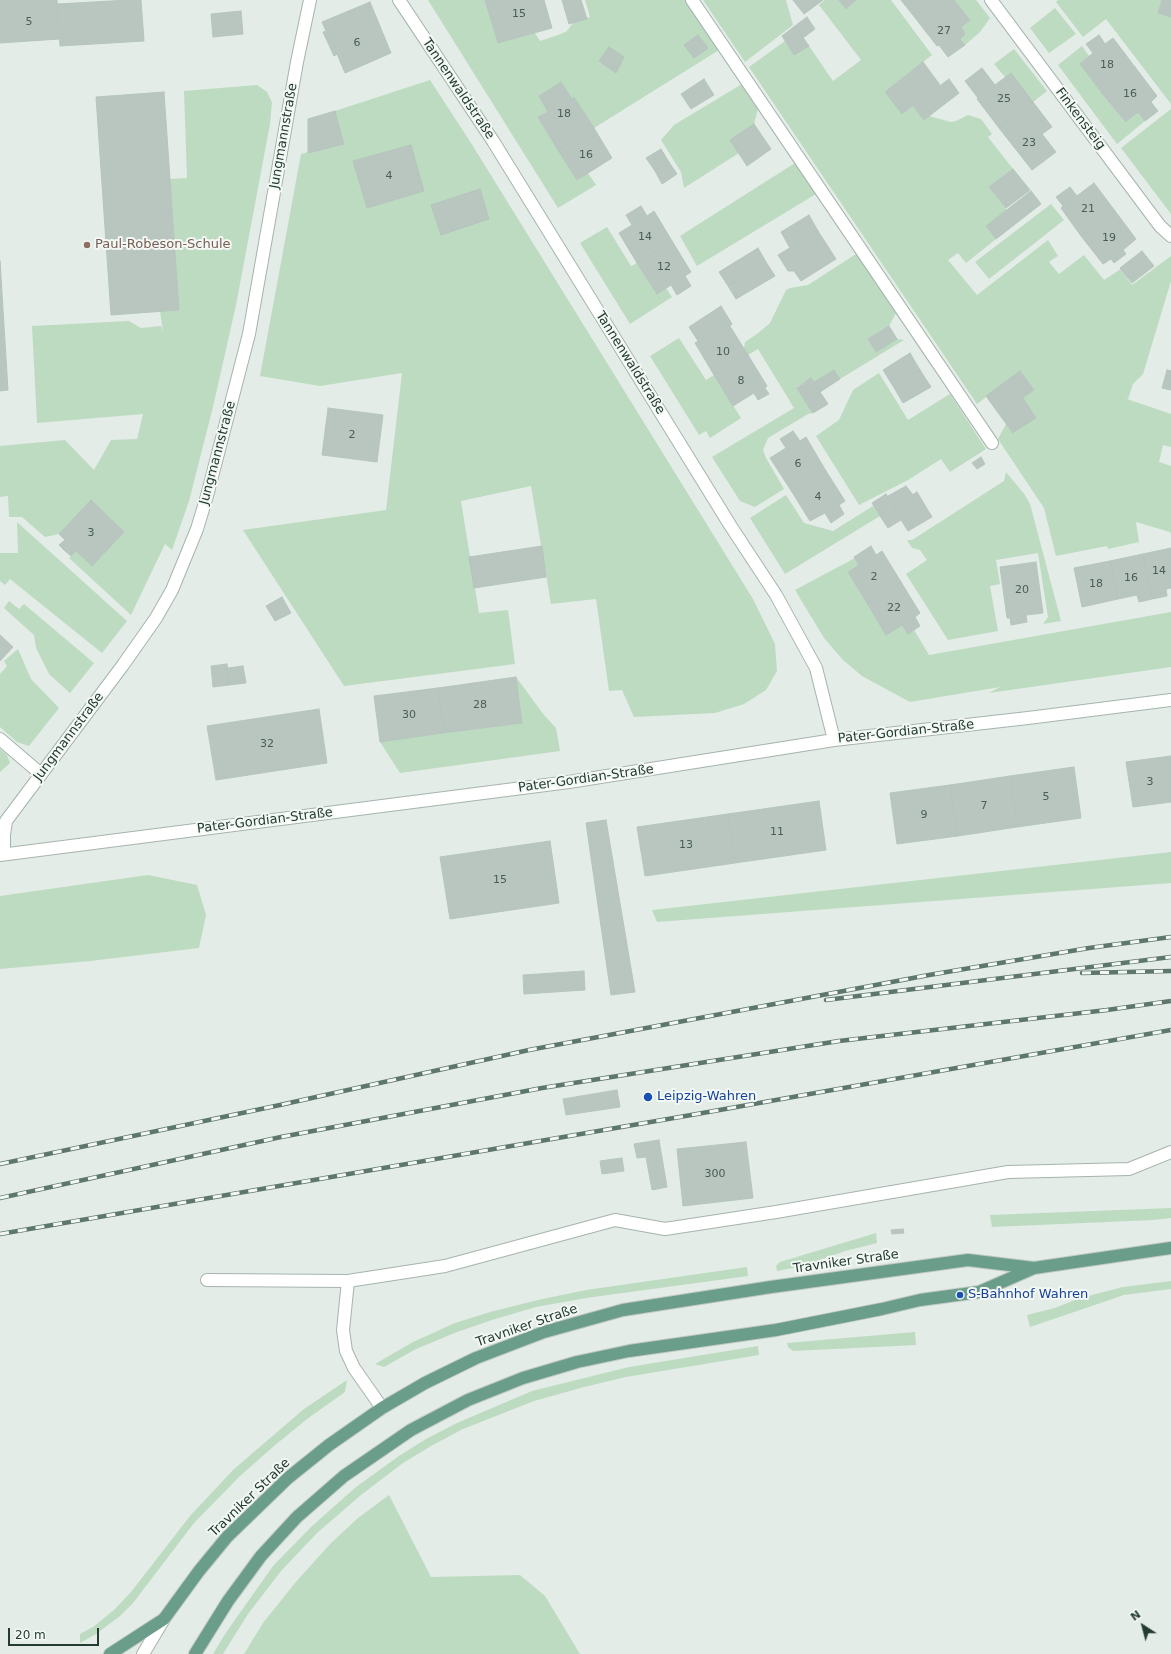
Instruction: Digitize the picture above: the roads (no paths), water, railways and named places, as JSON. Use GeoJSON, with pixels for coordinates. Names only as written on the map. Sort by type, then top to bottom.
{"type":"FeatureCollection","features":[{"type":"Feature","properties":{"kind":"main road","name":"Travniker Straße"},"geometry":{"type":"LineString","coordinates":[[164,1619],[227,1537],[288,1478],[329,1445],[382,1408],[425,1383],[476,1358],[544,1332],[623,1310],[770,1287],[968,1260],[1034,1268],[1171,1248]]}},
{"type":"Feature","properties":{"kind":"main road","name":"Travniker Straße"},"geometry":{"type":"LineString","coordinates":[[196,1654],[232,1596],[261,1556],[297,1517],[344,1476],[411,1430],[468,1400],[523,1378],[577,1362],[629,1351],[776,1330],[920,1300],[979,1292],[1034,1268]]}},
{"type":"Feature","properties":{"kind":"main road"},"geometry":{"type":"LineString","coordinates":[[110,1654],[164,1619]]}},
{"type":"Feature","properties":{"kind":"street","name":"Jungmannstraße"},"geometry":{"type":"LineString","coordinates":[[2,855],[6,821],[124,665],[156,618],[172,590],[197,529],[208,496],[249,334],[297,62],[310,0]]}},
{"type":"Feature","properties":{"kind":"street","name":"Tannenwaldstraße"},"geometry":{"type":"LineString","coordinates":[[399,0],[494,141],[730,525],[776,595],[816,668],[834,740]]}},
{"type":"Feature","properties":{"kind":"street"},"geometry":{"type":"LineString","coordinates":[[692,0],[992,443]]}},
{"type":"Feature","properties":{"kind":"street","name":"Finkensteig"},"geometry":{"type":"LineString","coordinates":[[991,0],[1160,226],[1171,236]]}},
{"type":"Feature","properties":{"kind":"street","name":"Pater-Gordian-Straße"},"geometry":{"type":"LineString","coordinates":[[2,855],[569,782],[834,740],[1171,700]]}},
{"type":"Feature","properties":{"kind":"street"},"geometry":{"type":"LineString","coordinates":[[0,739],[41,774]]}},
{"type":"Feature","properties":{"kind":"street"},"geometry":{"type":"LineString","coordinates":[[207,1280],[348,1281],[445,1266],[615,1220],[665,1229],[776,1212],[1008,1172],[1129,1169],[1171,1152]]}},
{"type":"Feature","properties":{"kind":"street"},"geometry":{"type":"LineString","coordinates":[[348,1281],[343,1330],[346,1351],[354,1368],[382,1408]]}},
{"type":"Feature","properties":{"kind":"street","name":"Travniker Straße"},"geometry":{"type":"LineString","coordinates":[[143,1654],[164,1619]]}},
{"type":"Feature","properties":{"kind":"railway"},"geometry":{"type":"LineString","coordinates":[[0,1164],[280,1105],[529,1050],[929,975],[1089,948],[1171,937]]}},
{"type":"Feature","properties":{"kind":"railway"},"geometry":{"type":"LineString","coordinates":[[826,1000],[1171,957]]}},
{"type":"Feature","properties":{"kind":"railway"},"geometry":{"type":"LineString","coordinates":[[1082,973],[1171,971]]}},
{"type":"Feature","properties":{"kind":"railway"},"geometry":{"type":"LineString","coordinates":[[0,1198],[281,1137],[542,1088],[839,1041],[1107,1010],[1171,1001]]}},
{"type":"Feature","properties":{"kind":"railway"},"geometry":{"type":"LineString","coordinates":[[0,1234],[697,1114],[1171,1030]]}},
{"type":"Feature","properties":{"kind":"place","name":"Paul-Robeson-Schule"},"geometry":{"type":"Point","coordinates":[87,245]}},
{"type":"Feature","properties":{"kind":"place","name":"Leipzig-Wahren"},"geometry":{"type":"Point","coordinates":[648,1097]}},
{"type":"Feature","properties":{"kind":"place","name":"S-Bahnhof Wahren"},"geometry":{"type":"Point","coordinates":[960,1295]}}]}
